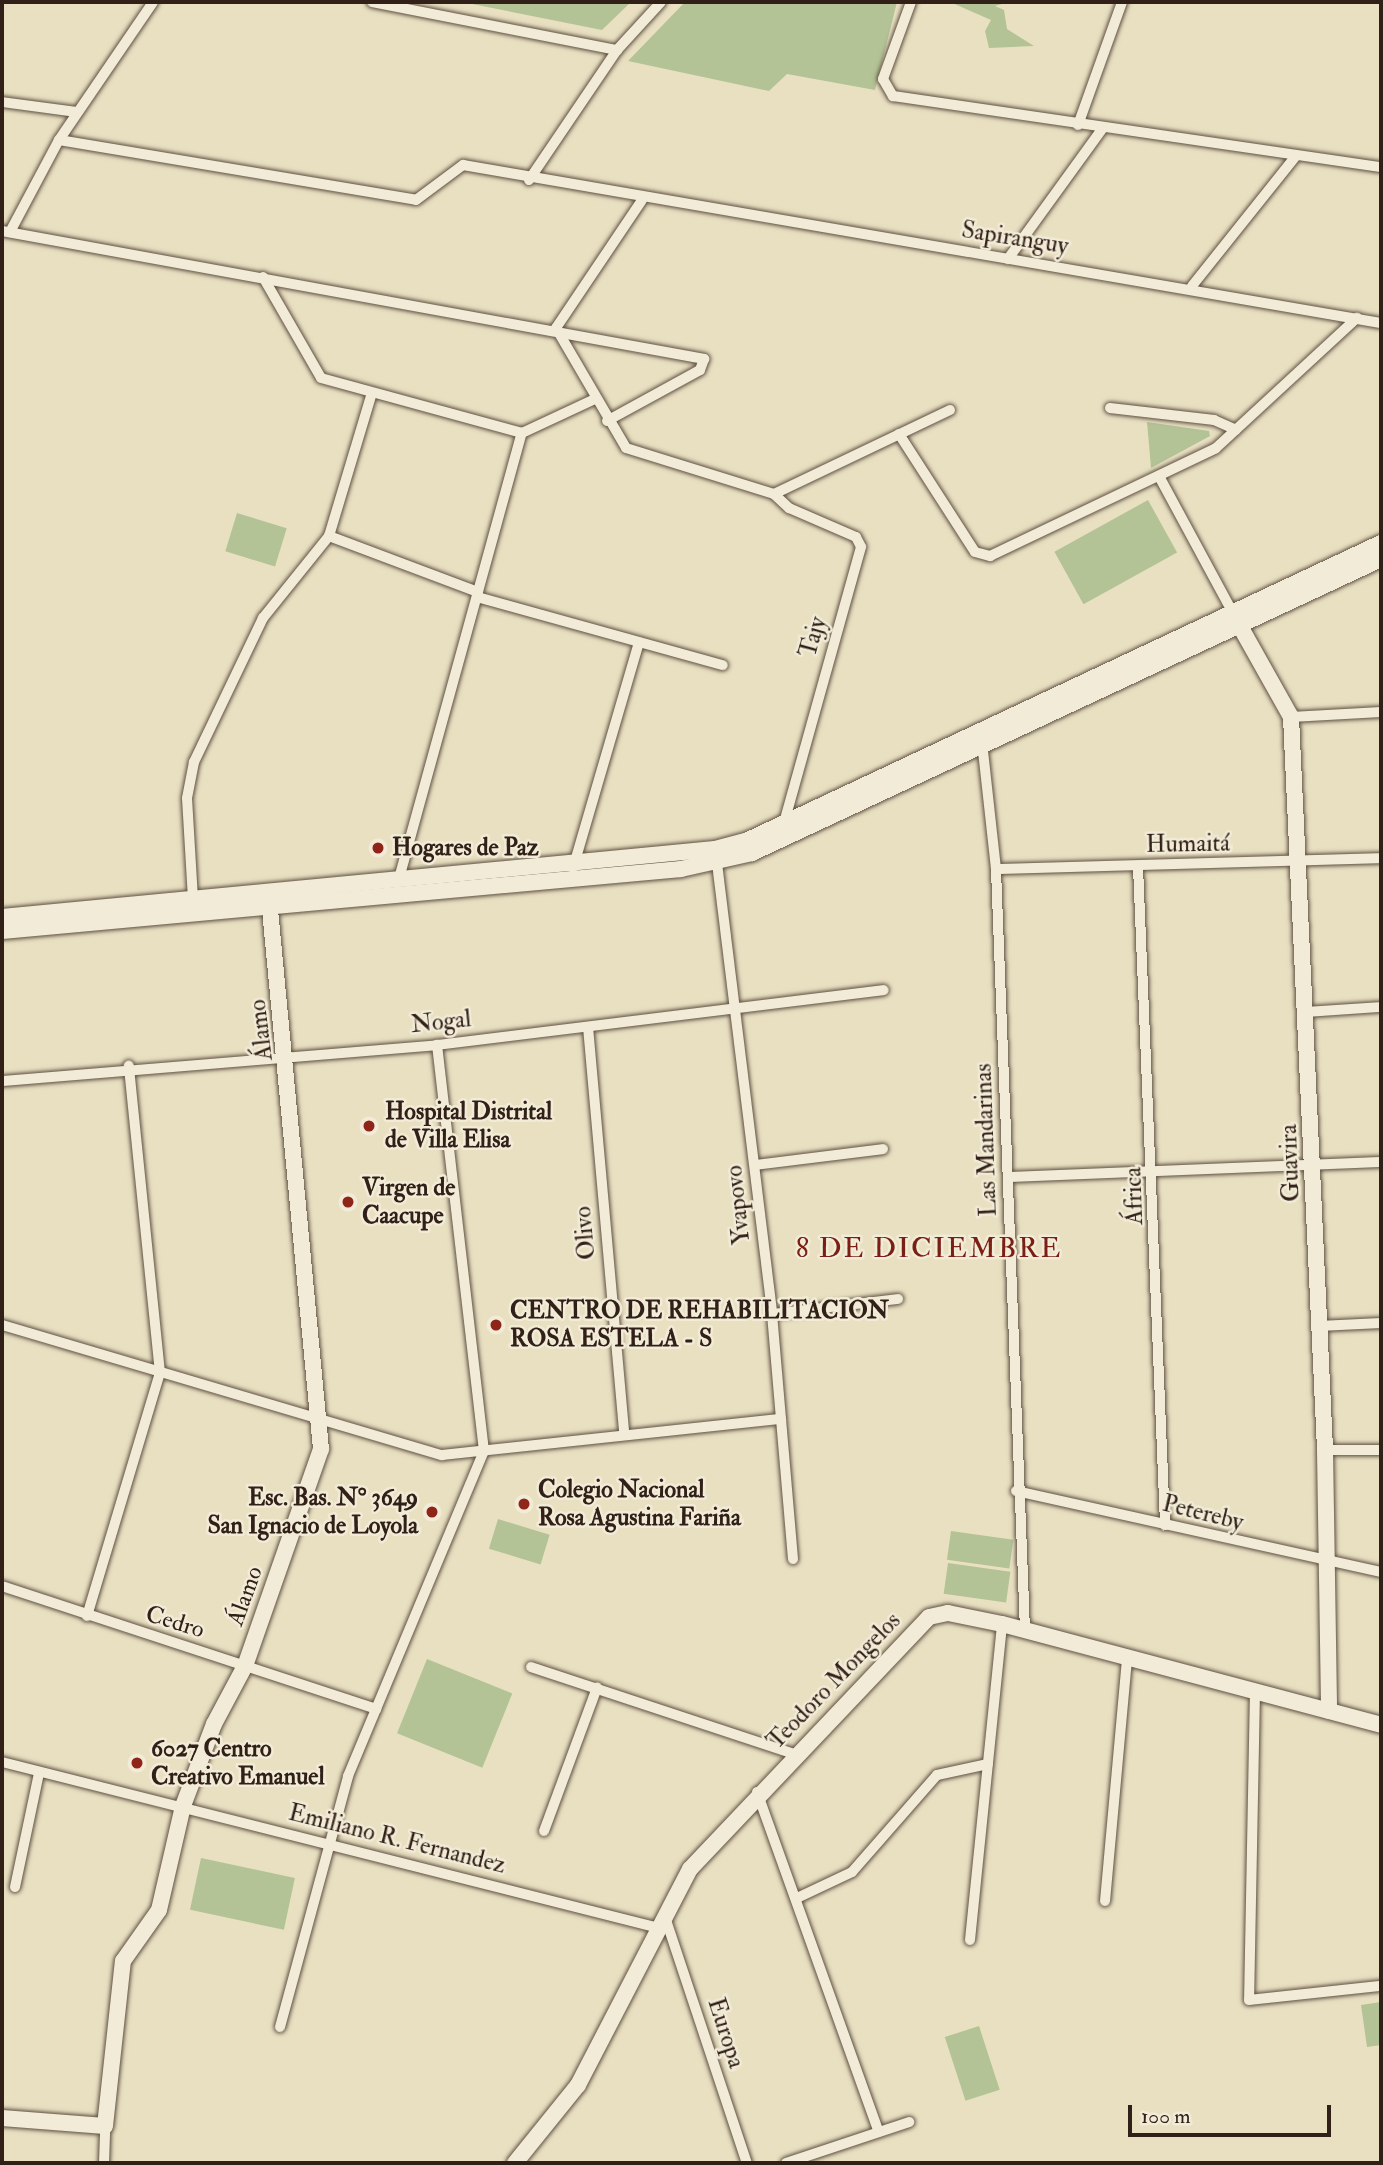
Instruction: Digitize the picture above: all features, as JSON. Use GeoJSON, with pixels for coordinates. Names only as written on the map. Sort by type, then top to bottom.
{"type":"FeatureCollection","features":[{"type":"Feature","properties":{"kind":"street"},"geometry":{"type":"LineString","coordinates":[[153,2],[59,140],[6,231],[555,328],[704,359],[700,370],[607,421]]}},
{"type":"Feature","properties":{"kind":"street"},"geometry":{"type":"LineString","coordinates":[[372,2],[617,50]]}},
{"type":"Feature","properties":{"kind":"street"},"geometry":{"type":"LineString","coordinates":[[529,180],[617,50],[661,2]]}},
{"type":"Feature","properties":{"kind":"street"},"geometry":{"type":"LineString","coordinates":[[911,2],[884,90],[1078,125],[1381,167]]}},
{"type":"Feature","properties":{"kind":"street"},"geometry":{"type":"LineString","coordinates":[[1078,125],[1122,2]]}},
{"type":"Feature","properties":{"kind":"street"},"geometry":{"type":"LineString","coordinates":[[2,102],[77,112]]}},
{"type":"Feature","properties":{"kind":"street"},"geometry":{"type":"LineString","coordinates":[[1008,259],[1103,128]]}},
{"type":"Feature","properties":{"kind":"street","name":"Sapiranguy"},"geometry":{"type":"LineString","coordinates":[[59,140],[416,200],[456,166],[642,200],[1192,286],[1381,323]]}},
{"type":"Feature","properties":{"kind":"street"},"geometry":{"type":"LineString","coordinates":[[1192,286],[1295,157]]}},
{"type":"Feature","properties":{"kind":"street"},"geometry":{"type":"LineString","coordinates":[[555,328],[642,200]]}},
{"type":"Feature","properties":{"kind":"street"},"geometry":{"type":"LineString","coordinates":[[263,277],[311,369],[372,393],[522,433],[595,399]]}},
{"type":"Feature","properties":{"kind":"street"},"geometry":{"type":"LineString","coordinates":[[900,434],[982,556],[1160,478],[1236,430],[1357,318]]}},
{"type":"Feature","properties":{"kind":"street","name":"Tajy"},"geometry":{"type":"LineString","coordinates":[[555,328],[607,421],[626,448],[774,494],[789,508],[856,537],[861,547],[784,833]]}},
{"type":"Feature","properties":{"kind":"street"},"geometry":{"type":"LineString","coordinates":[[193,899],[187,798],[194,762],[262,618],[328,536],[372,393]]}},
{"type":"Feature","properties":{"kind":"street"},"geometry":{"type":"LineString","coordinates":[[1110,408],[1214,421],[1236,430]]}},
{"type":"Feature","properties":{"kind":"street"},"geometry":{"type":"LineString","coordinates":[[774,494],[950,410]]}},
{"type":"Feature","properties":{"kind":"street"},"geometry":{"type":"LineString","coordinates":[[396,888],[522,433]]}},
{"type":"Feature","properties":{"kind":"street"},"geometry":{"type":"LineString","coordinates":[[1160,478],[1236,620]]}},
{"type":"Feature","properties":{"kind":"street"},"geometry":{"type":"LineString","coordinates":[[328,536],[477,594],[723,665]]}},
{"type":"Feature","properties":{"kind":"street"},"geometry":{"type":"LineString","coordinates":[[1236,620],[1381,543]]}},
{"type":"Feature","properties":{"kind":"street"},"geometry":{"type":"LineString","coordinates":[[2,931],[396,888],[569,879],[716,856],[784,833],[1236,620],[1381,559]]}},
{"type":"Feature","properties":{"kind":"street","name":"Guavira"},"geometry":{"type":"LineString","coordinates":[[1236,620],[1291,717],[1307,1012],[1325,1450],[1324,1564],[1329,1711]]}},
{"type":"Feature","properties":{"kind":"street"},"geometry":{"type":"LineString","coordinates":[[569,879],[639,642]]}},
{"type":"Feature","properties":{"kind":"street"},"geometry":{"type":"LineString","coordinates":[[1291,717],[1381,712]]}},
{"type":"Feature","properties":{"kind":"street","name":"Las Mandarinas"},"geometry":{"type":"LineString","coordinates":[[982,740],[996,869],[1009,1177],[1016,1491],[1025,1630]]}},
{"type":"Feature","properties":{"kind":"street"},"geometry":{"type":"LineString","coordinates":[[396,888],[575,862],[716,856]]}},
{"type":"Feature","properties":{"kind":"street","name":"Yvapovo"},"geometry":{"type":"LineString","coordinates":[[716,856],[772,1314],[793,1559]]}},
{"type":"Feature","properties":{"kind":"street","name":"Humaitá"},"geometry":{"type":"LineString","coordinates":[[996,869],[1299,863],[1381,858]]}},
{"type":"Feature","properties":{"kind":"street","name":"África"},"geometry":{"type":"LineString","coordinates":[[1138,866],[1154,1171],[1165,1525]]}},
{"type":"Feature","properties":{"kind":"street"},"geometry":{"type":"LineString","coordinates":[[2,917],[193,899],[269,900]]}},
{"type":"Feature","properties":{"kind":"street","name":"Álamo"},"geometry":{"type":"LineString","coordinates":[[105,2126],[123,1961],[159,1910],[183,1806],[214,1724],[245,1665],[321,1449],[324,1423],[288,1056],[269,900]]}},
{"type":"Feature","properties":{"kind":"street","name":"Nogal"},"geometry":{"type":"LineString","coordinates":[[2,1081],[130,1066],[437,1045],[884,990]]}},
{"type":"Feature","properties":{"kind":"street"},"geometry":{"type":"LineString","coordinates":[[1307,1012],[1381,1007]]}},
{"type":"Feature","properties":{"kind":"street","name":"Olivo"},"geometry":{"type":"LineString","coordinates":[[587,1027],[624,1434]]}},
{"type":"Feature","properties":{"kind":"street"},"geometry":{"type":"LineString","coordinates":[[280,2027],[328,1843],[376,1709],[484,1451],[437,1045]]}},
{"type":"Feature","properties":{"kind":"street"},"geometry":{"type":"LineString","coordinates":[[86,1616],[160,1373],[130,1066]]}},
{"type":"Feature","properties":{"kind":"street"},"geometry":{"type":"LineString","coordinates":[[755,1165],[883,1149]]}},
{"type":"Feature","properties":{"kind":"street"},"geometry":{"type":"LineString","coordinates":[[1009,1177],[1381,1162]]}},
{"type":"Feature","properties":{"kind":"street"},"geometry":{"type":"LineString","coordinates":[[772,1314],[898,1299]]}},
{"type":"Feature","properties":{"kind":"street"},"geometry":{"type":"LineString","coordinates":[[1319,1326],[1381,1323]]}},
{"type":"Feature","properties":{"kind":"street"},"geometry":{"type":"LineString","coordinates":[[2,1325],[324,1423],[442,1455],[781,1419]]}},
{"type":"Feature","properties":{"kind":"street"},"geometry":{"type":"LineString","coordinates":[[1325,1450],[1381,1450]]}},
{"type":"Feature","properties":{"kind":"street","name":"Petereby"},"geometry":{"type":"LineString","coordinates":[[1016,1491],[1324,1564],[1381,1572]]}},
{"type":"Feature","properties":{"kind":"street","name":"Cedro"},"geometry":{"type":"LineString","coordinates":[[2,1587],[376,1709]]}},
{"type":"Feature","properties":{"kind":"street","name":"Teodoro Mongelos"},"geometry":{"type":"LineString","coordinates":[[515,2163],[578,2085],[690,1869],[757,1792],[929,1617],[948,1613],[1002,1624],[1381,1725]]}},
{"type":"Feature","properties":{"kind":"street"},"geometry":{"type":"LineString","coordinates":[[970,1940],[1002,1624]]}},
{"type":"Feature","properties":{"kind":"street"},"geometry":{"type":"LineString","coordinates":[[1105,1900],[1127,1657]]}},
{"type":"Feature","properties":{"kind":"street"},"geometry":{"type":"LineString","coordinates":[[531,1667],[794,1754]]}},
{"type":"Feature","properties":{"kind":"street"},"geometry":{"type":"LineString","coordinates":[[544,1831],[597,1688]]}},
{"type":"Feature","properties":{"kind":"street"},"geometry":{"type":"LineString","coordinates":[[1255,1691],[1249,2000],[1381,1986]]}},
{"type":"Feature","properties":{"kind":"street","name":"Emiliano R. Fernandez"},"geometry":{"type":"LineString","coordinates":[[2,1762],[662,1923]]}},
{"type":"Feature","properties":{"kind":"street"},"geometry":{"type":"LineString","coordinates":[[797,1898],[852,1872],[937,1775],[988,1763]]}},
{"type":"Feature","properties":{"kind":"street"},"geometry":{"type":"LineString","coordinates":[[15,1887],[39,1773]]}},
{"type":"Feature","properties":{"kind":"street"},"geometry":{"type":"LineString","coordinates":[[757,1792],[879,2132]]}},
{"type":"Feature","properties":{"kind":"street","name":"Europa"},"geometry":{"type":"LineString","coordinates":[[662,1923],[747,2163]]}},
{"type":"Feature","properties":{"kind":"street"},"geometry":{"type":"LineString","coordinates":[[2,2118],[105,2126],[104,2163]]}},
{"type":"Feature","properties":{"kind":"street"},"geometry":{"type":"LineString","coordinates":[[786,2163],[909,2122]]}},
{"type":"Feature","properties":{"kind":"green space"},"geometry":{"type":"Polygon","coordinates":[[[462,2],[631,2],[602,30],[462,2]]]}},
{"type":"Feature","properties":{"kind":"green space"},"geometry":{"type":"Polygon","coordinates":[[[685,2],[897,2],[875,90],[787,74],[769,91],[628,61],[685,2]]]}},
{"type":"Feature","properties":{"kind":"green space"},"geometry":{"type":"Polygon","coordinates":[[[950,2],[1009,2],[995,6],[1004,10],[1007,29],[1034,46],[989,48],[985,31],[991,20],[950,2]]]}},
{"type":"Feature","properties":{"kind":"green space"},"geometry":{"type":"Polygon","coordinates":[[[1147,422],[1209,431],[1210,436],[1151,468],[1147,422]]]}},
{"type":"Feature","properties":{"kind":"green space"},"geometry":{"type":"Polygon","coordinates":[[[1148,500],[1177,552],[1084,604],[1054,552],[1148,500]]]}},
{"type":"Feature","properties":{"kind":"green space"},"geometry":{"type":"Polygon","coordinates":[[[237,513],[287,528],[275,566],[225,551],[237,513]]]}},
{"type":"Feature","properties":{"kind":"green space"},"geometry":{"type":"Polygon","coordinates":[[[498,1519],[550,1535],[541,1564],[489,1549],[498,1519]]]}},
{"type":"Feature","properties":{"kind":"green space"},"geometry":{"type":"Polygon","coordinates":[[[951,1531],[1013,1540],[1009,1568],[947,1560],[951,1531]]]}},
{"type":"Feature","properties":{"kind":"green space"},"geometry":{"type":"Polygon","coordinates":[[[948,1563],[1010,1572],[1006,1602],[944,1594],[948,1563]]]}},
{"type":"Feature","properties":{"kind":"green space"},"geometry":{"type":"Polygon","coordinates":[[[427,1659],[512,1693],[482,1768],[397,1733],[427,1659]]]}},
{"type":"Feature","properties":{"kind":"green space"},"geometry":{"type":"Polygon","coordinates":[[[201,1858],[295,1878],[284,1930],[190,1910],[201,1858]]]}},
{"type":"Feature","properties":{"kind":"green space"},"geometry":{"type":"Polygon","coordinates":[[[1381,2002],[1381,2045],[1367,2047],[1361,2005],[1381,2002]]]}},
{"type":"Feature","properties":{"kind":"green space"},"geometry":{"type":"Polygon","coordinates":[[[979,2026],[1000,2090],[965,2101],[945,2037],[979,2026]]]}},
{"type":"Feature","properties":{"kind":"place","name":"Hogares de Paz"},"geometry":{"type":"Point","coordinates":[378,848]}},
{"type":"Feature","properties":{"kind":"place","name":"Hospital Distrital de Villa Elisa"},"geometry":{"type":"Point","coordinates":[369,1126]}},
{"type":"Feature","properties":{"kind":"place","name":"Virgen de Caacupe"},"geometry":{"type":"Point","coordinates":[348,1202]}},
{"type":"Feature","properties":{"kind":"place","name":"CENTRO DE REHABILITACION ROSA ESTELA - S"},"geometry":{"type":"Point","coordinates":[496,1325]}},
{"type":"Feature","properties":{"kind":"place","name":"Colegio Nacional Rosa Agustina Fariña"},"geometry":{"type":"Point","coordinates":[524,1504]}},
{"type":"Feature","properties":{"kind":"place","name":"Esc. Bas. N° 3649 San Ignacio de Loyola"},"geometry":{"type":"Point","coordinates":[432,1512]}},
{"type":"Feature","properties":{"kind":"place","name":"6027 Centro Creativo Emanuel"},"geometry":{"type":"Point","coordinates":[137,1763]}},
{"type":"Feature","properties":{"kind":"district","name":"8 DE DICIEMBRE"},"geometry":{"type":"Point","coordinates":[929,1249]}}]}
